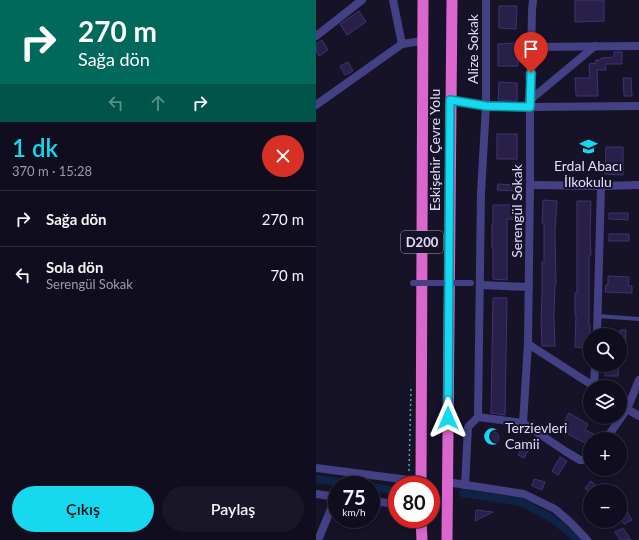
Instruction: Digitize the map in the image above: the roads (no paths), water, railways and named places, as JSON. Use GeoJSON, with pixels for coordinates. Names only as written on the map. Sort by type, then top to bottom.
{"type":"FeatureCollection","features":[{"type":"Feature","properties":{"kind":"highway","name":"Eskişehir Çevre Yolu"},"geometry":{"type":"LineString","coordinates":[[421,476],[423,0]]}},
{"type":"Feature","properties":{"kind":"highway","name":"Eskişehir Çevre Yolu"},"geometry":{"type":"LineString","coordinates":[[447,540],[452,0]]}},
{"type":"Feature","properties":{"kind":"highway"},"geometry":{"type":"LineString","coordinates":[[421,528],[422,540]]}},
{"type":"Feature","properties":{"kind":"street"},"geometry":{"type":"LineString","coordinates":[[316,36],[362,0]]}},
{"type":"Feature","properties":{"kind":"street"},"geometry":{"type":"LineString","coordinates":[[393,0],[402,44]]}},
{"type":"Feature","properties":{"kind":"street","name":"Alize Sokak"},"geometry":{"type":"LineString","coordinates":[[478,417],[481,193],[486,106],[486,0]]}},
{"type":"Feature","properties":{"kind":"street","name":"Serengül Sokak"},"geometry":{"type":"LineString","coordinates":[[523,423],[528,344],[530,104],[533,0]]}},
{"type":"Feature","properties":{"kind":"street"},"geometry":{"type":"LineString","coordinates":[[316,105],[402,44],[422,41]]}},
{"type":"Feature","properties":{"kind":"street"},"geometry":{"type":"LineString","coordinates":[[530,104],[595,46]]}},
{"type":"Feature","properties":{"kind":"street"},"geometry":{"type":"LineString","coordinates":[[531,47],[639,46]]}},
{"type":"Feature","properties":{"kind":"street"},"geometry":{"type":"LineString","coordinates":[[450,100],[486,106],[530,104],[639,106]]}},
{"type":"Feature","properties":{"kind":"street"},"geometry":{"type":"LineString","coordinates":[[530,185],[639,185]]}},
{"type":"Feature","properties":{"kind":"street"},"geometry":{"type":"LineString","coordinates":[[597,328],[601,186]]}},
{"type":"Feature","properties":{"kind":"street"},"geometry":{"type":"LineString","coordinates":[[413,283],[471,283]]}},
{"type":"Feature","properties":{"kind":"street"},"geometry":{"type":"LineString","coordinates":[[480,285],[529,287]]}},
{"type":"Feature","properties":{"kind":"street"},"geometry":{"type":"LineString","coordinates":[[528,344],[583,380]]}},
{"type":"Feature","properties":{"kind":"street"},"geometry":{"type":"LineString","coordinates":[[639,380],[627,409],[639,416]]}},
{"type":"Feature","properties":{"kind":"street"},"geometry":{"type":"LineString","coordinates":[[465,485],[468,427],[478,417],[523,423],[565,451],[580,460],[583,460]]}},
{"type":"Feature","properties":{"kind":"street"},"geometry":{"type":"LineString","coordinates":[[316,468],[388,477]]}},
{"type":"Feature","properties":{"kind":"street"},"geometry":{"type":"LineString","coordinates":[[448,482],[524,494],[555,509],[587,540]]}},
{"type":"Feature","properties":{"kind":"street"},"geometry":{"type":"LineString","coordinates":[[316,494],[328,496]]}},
{"type":"Feature","properties":{"kind":"street"},"geometry":{"type":"LineString","coordinates":[[318,540],[328,517]]}},
{"type":"Feature","properties":{"kind":"lane"},"geometry":{"type":"LineString","coordinates":[[598,316],[639,319]]}},
{"type":"Feature","properties":{"kind":"waterway"},"geometry":{"type":"LineString","coordinates":[[316,479],[328,481]]}},
{"type":"Feature","properties":{"kind":"waterway"},"geometry":{"type":"LineString","coordinates":[[380,488],[388,490]]}},
{"type":"Feature","properties":{"kind":"waterway"},"geometry":{"type":"LineString","coordinates":[[463,493],[521,502],[551,518],[573,535],[577,540]]}},
{"type":"Feature","properties":{"kind":"place","name":"Erdal Abacı İlkokulu"},"geometry":{"type":"Point","coordinates":[588,146]}},
{"type":"Feature","properties":{"kind":"place","name":"Terzievleri Camii"},"geometry":{"type":"Point","coordinates":[492,436]}}]}
